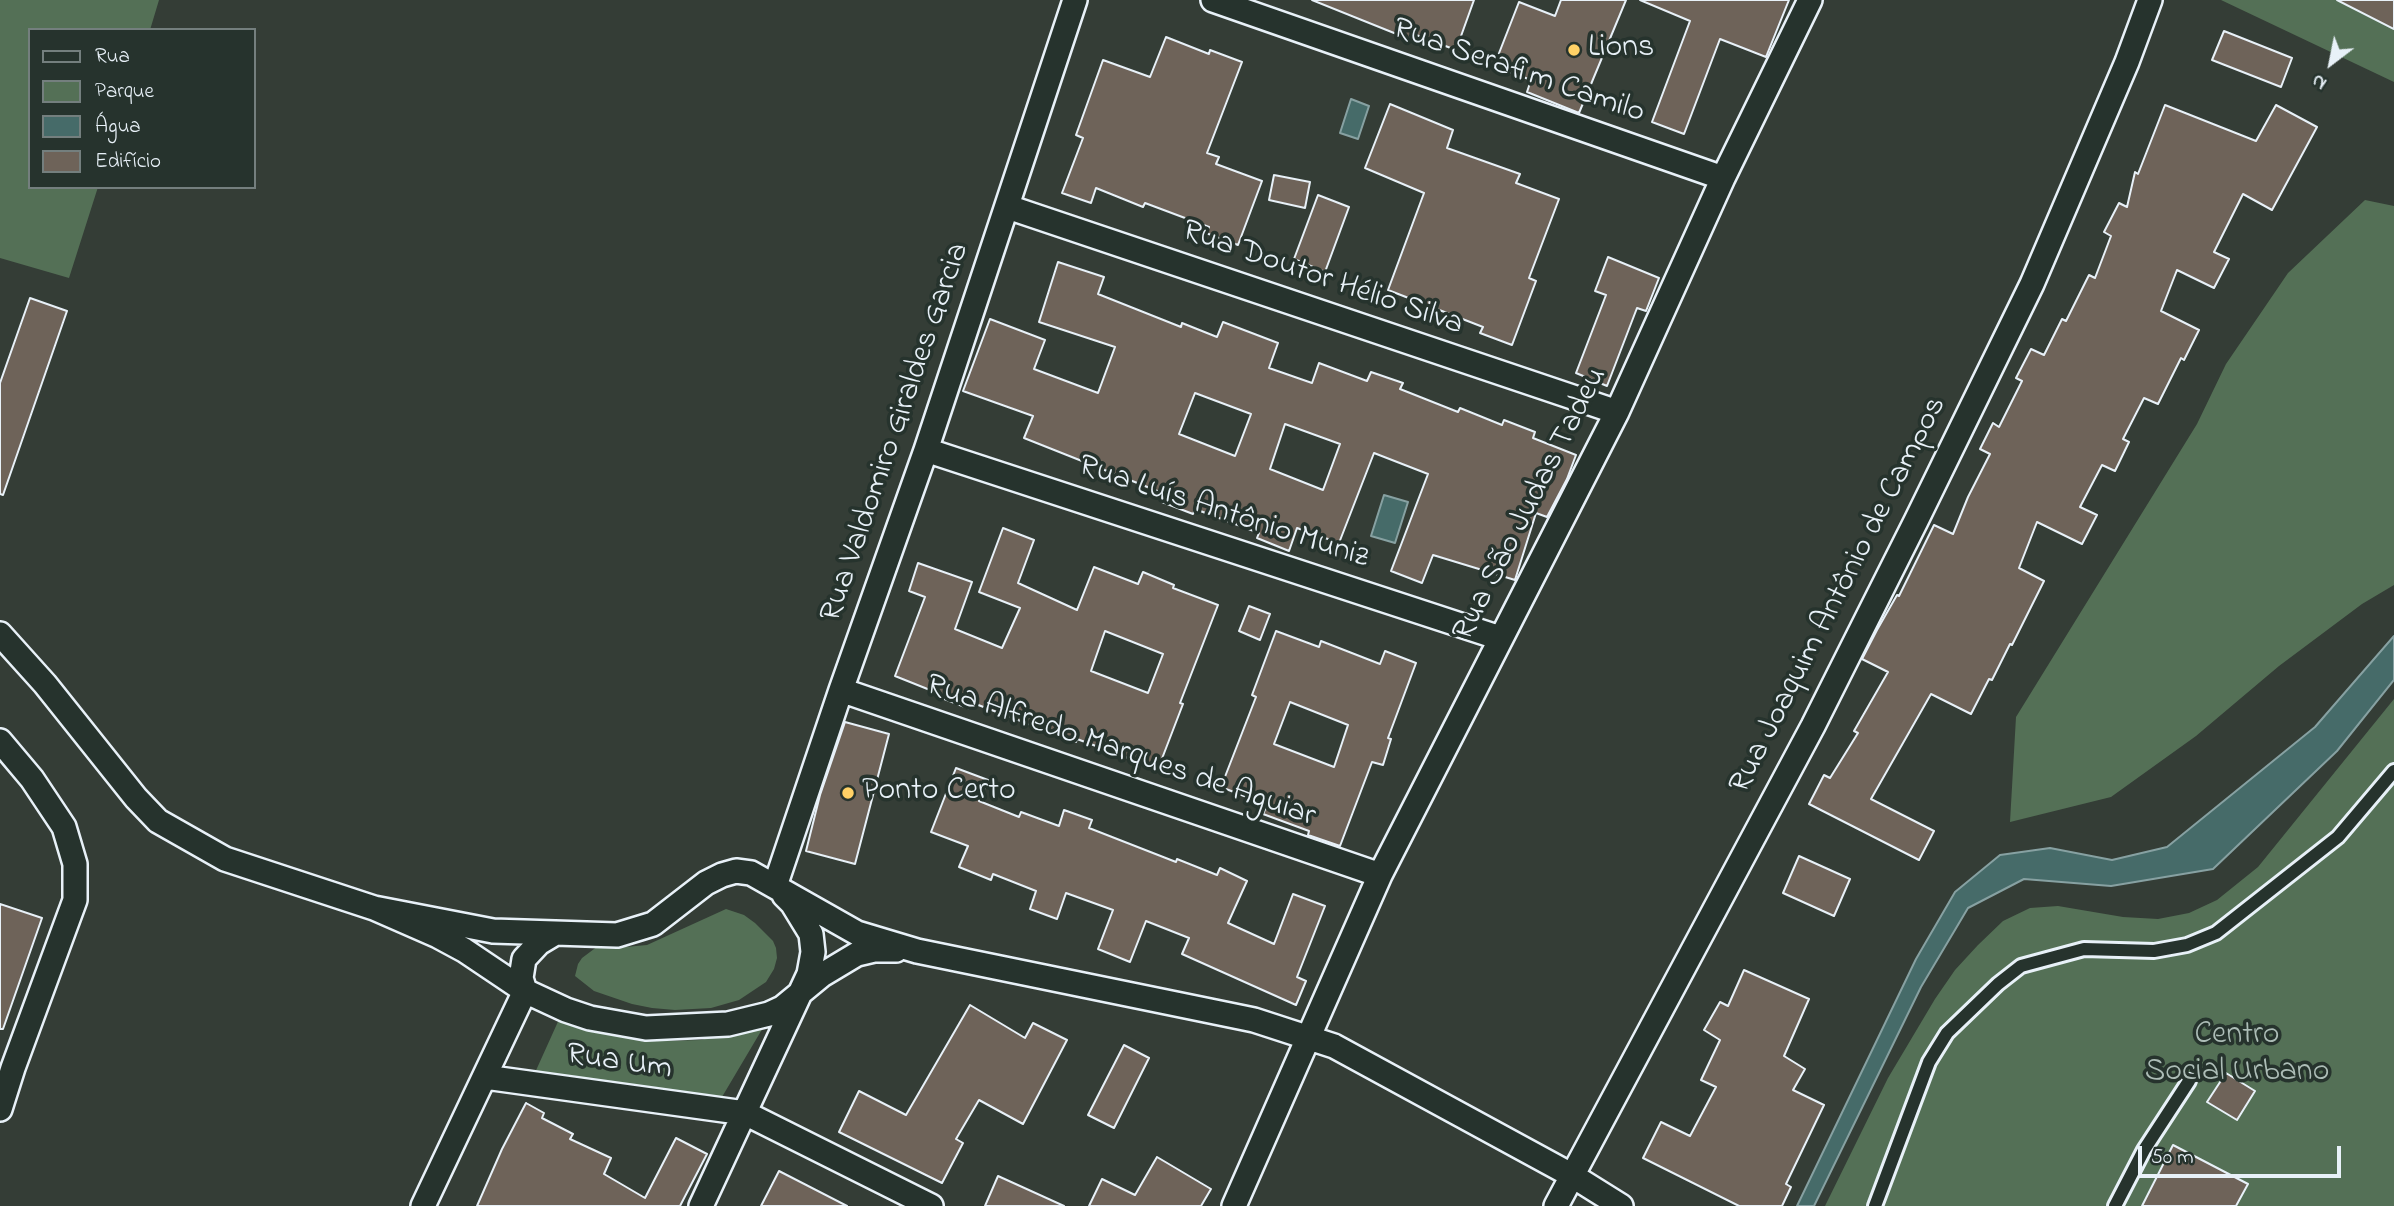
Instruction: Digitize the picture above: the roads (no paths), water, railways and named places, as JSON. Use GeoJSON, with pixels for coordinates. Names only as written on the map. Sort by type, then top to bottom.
{"type":"FeatureCollection","features":[{"type":"Feature","properties":{"kind":"street","name":"Rua Valdomiro Giraldes Garcia"},"geometry":{"type":"LineString","coordinates":[[775,886],[926,450],[1074,0]]}},
{"type":"Feature","properties":{"kind":"street","name":"Rua Serafim Camilo"},"geometry":{"type":"LineString","coordinates":[[1213,0],[1723,178]]}},
{"type":"Feature","properties":{"kind":"street","name":"Rua São Judas Tadeu"},"geometry":{"type":"LineString","coordinates":[[1234,1206],[1380,875],[1616,412],[1723,178],[1810,0]]}},
{"type":"Feature","properties":{"kind":"street","name":"Rua Joaquim Antônio de Campos"},"geometry":{"type":"LineString","coordinates":[[1556,1206],[1812,726],[1916,521],[2032,284],[2127,62],[2150,0]]}},
{"type":"Feature","properties":{"kind":"street","name":"Rua Doutor Hélio Silva"},"geometry":{"type":"LineString","coordinates":[[1007,207],[1616,412]]}},
{"type":"Feature","properties":{"kind":"street","name":"Rua Luís Antônio Muniz"},"geometry":{"type":"LineString","coordinates":[[926,450],[1500,638]]}},
{"type":"Feature","properties":{"kind":"street"},"geometry":{"type":"LineString","coordinates":[[0,635],[45,684],[136,798],[158,821],[225,859],[364,905],[438,936],[464,950],[525,992],[590,1018],[657,1028],[751,1020],[769,1014],[801,994],[821,975],[857,954],[874,950],[917,951]]}},
{"type":"Feature","properties":{"kind":"street","name":"Rua Alfredo Marques de Aguiar"},"geometry":{"type":"LineString","coordinates":[[841,690],[1380,875]]}},
{"type":"Feature","properties":{"kind":"street"},"geometry":{"type":"LineString","coordinates":[[0,741],[33,779],[64,827],[75,864],[75,900],[6,1065],[0,1109]]}},
{"type":"Feature","properties":{"kind":"street"},"geometry":{"type":"LineString","coordinates":[[364,905],[467,928],[617,935],[653,925],[706,883],[736,871],[751,873],[857,933],[917,951],[1244,1017],[1309,1037],[1358,1058],[1573,1176],[1620,1206]]}},
{"type":"Feature","properties":{"kind":"street"},"geometry":{"type":"LineString","coordinates":[[701,1206],[809,974],[813,952],[811,934],[792,903],[775,886]]}},
{"type":"Feature","properties":{"kind":"street"},"geometry":{"type":"LineString","coordinates":[[424,1206],[525,992],[521,978],[524,959],[539,943],[554,934]]}},
{"type":"Feature","properties":{"kind":"street","name":"Rua Um"},"geometry":{"type":"LineString","coordinates":[[485,1077],[745,1113],[931,1206]]}},
{"type":"Feature","properties":{"kind":"lane"},"geometry":{"type":"LineString","coordinates":[[1875,1206],[1929,1062],[1947,1033],[1998,984],[2021,966],[2084,949],[2154,951],[2188,945],[2216,933],[2337,837],[2394,771]]}},
{"type":"Feature","properties":{"kind":"lane"},"geometry":{"type":"LineString","coordinates":[[2115,1206],[2144,1150],[2189,1080]]}},
{"type":"Feature","properties":{"kind":"water"},"geometry":{"type":"Polygon","coordinates":[[[1351,99],[1369,106],[1358,139],[1340,133],[1351,99]]]}},
{"type":"Feature","properties":{"kind":"water"},"geometry":{"type":"Polygon","coordinates":[[[1384,495],[1408,502],[1395,543],[1371,536],[1384,495]]]}},
{"type":"Feature","properties":{"kind":"water"},"geometry":{"type":"Polygon","coordinates":[[[2394,636],[2394,680],[2337,751],[2213,869],[2111,886],[2024,879],[1968,908],[1921,987],[1814,1206],[1797,1206],[1916,959],[1955,892],[2000,855],[2050,848],[2112,860],[2167,847],[2315,727],[2394,636]]]}},
{"type":"Feature","properties":{"kind":"place","name":"Lions"},"geometry":{"type":"Point","coordinates":[1574,50]}},
{"type":"Feature","properties":{"kind":"place","name":"Ponto Certo"},"geometry":{"type":"Point","coordinates":[848,793]}},
{"type":"Feature","properties":{"kind":"park label","name":"Centro Social Urbano"},"geometry":{"type":"Point","coordinates":[2237,1056]}}]}
